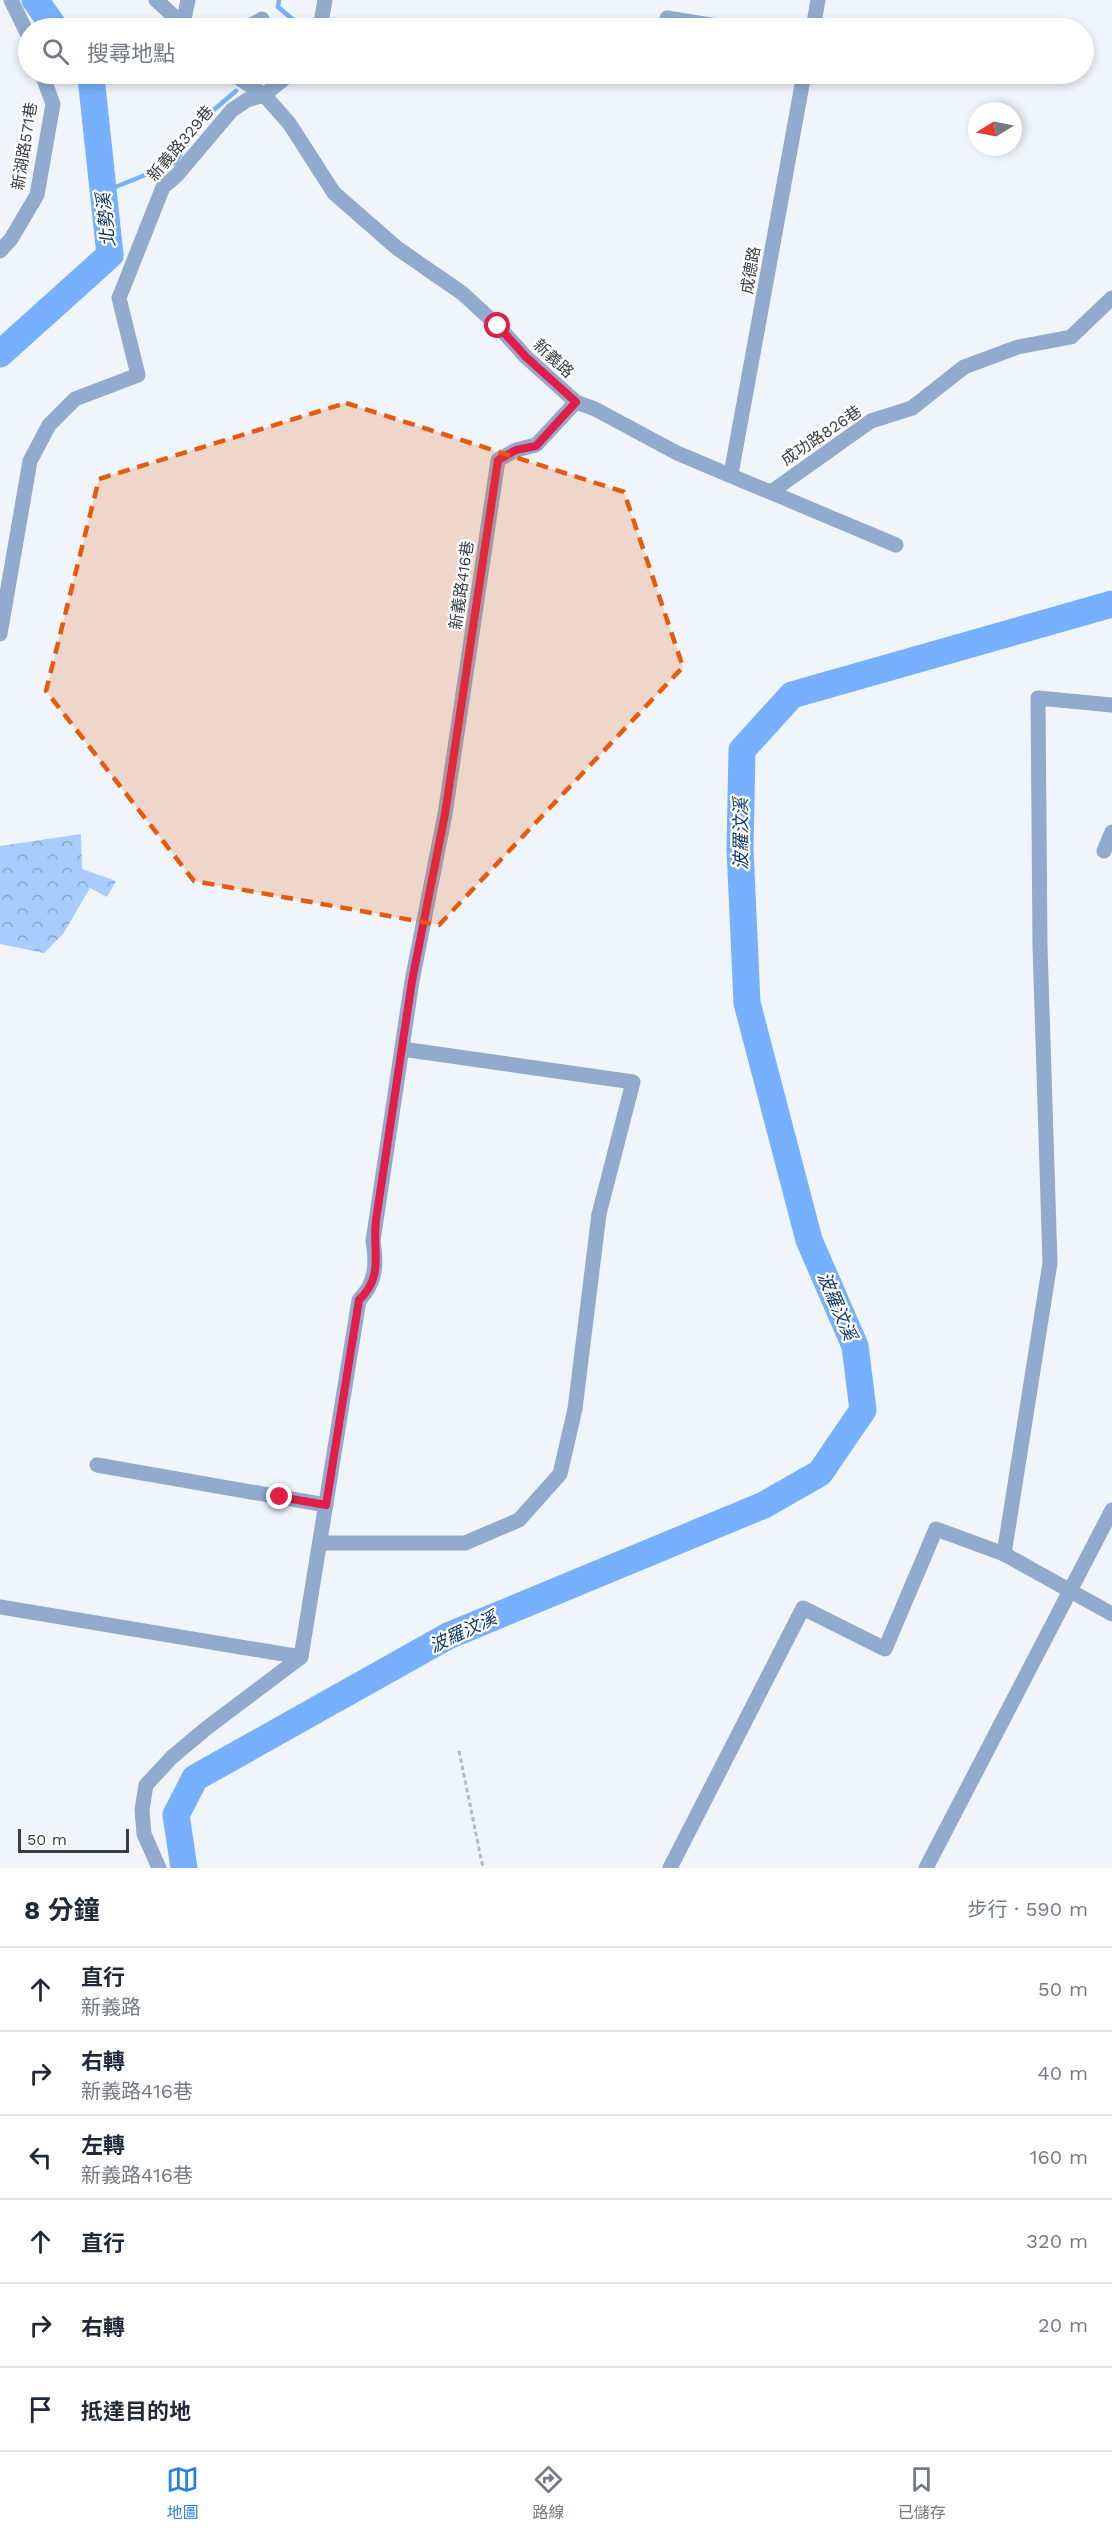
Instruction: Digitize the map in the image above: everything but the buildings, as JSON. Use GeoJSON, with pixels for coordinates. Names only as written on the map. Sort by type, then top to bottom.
{"type":"FeatureCollection","features":[{"type":"Feature","properties":{"kind":"street"},"geometry":{"type":"LineString","coordinates":[[11,0],[20,18]]}},
{"type":"Feature","properties":{"kind":"street"},"geometry":{"type":"LineString","coordinates":[[156,0],[176,18]]}},
{"type":"Feature","properties":{"kind":"street"},"geometry":{"type":"LineString","coordinates":[[186,18],[188,0]]}},
{"type":"Feature","properties":{"kind":"street"},"geometry":{"type":"LineString","coordinates":[[322,18],[325,0]]}},
{"type":"Feature","properties":{"kind":"street"},"geometry":{"type":"LineString","coordinates":[[815,18],[818,0]]}},
{"type":"Feature","properties":{"kind":"street","name":"新湖路571巷"},"geometry":{"type":"LineString","coordinates":[[0,251],[11,239],[37,195],[52,104],[45,84]]}},
{"type":"Feature","properties":{"kind":"street","name":"新義路"},"geometry":{"type":"LineString","coordinates":[[248,84],[264,95],[290,123],[334,194],[397,248],[462,293],[498,326],[526,357],[576,402],[595,409],[677,453],[896,545]]}},
{"type":"Feature","properties":{"kind":"street"},"geometry":{"type":"LineString","coordinates":[[264,95],[278,84]]}},
{"type":"Feature","properties":{"kind":"street","name":"成德路"},"geometry":{"type":"LineString","coordinates":[[731,474],[802,84]]}},
{"type":"Feature","properties":{"kind":"street","name":"新義路329巷"},"geometry":{"type":"LineString","coordinates":[[0,634],[30,461],[49,425],[75,399],[138,375],[119,298],[163,187],[177,176],[232,110],[247,100],[264,95]]}},
{"type":"Feature","properties":{"kind":"street","name":"成功路826巷"},"geometry":{"type":"LineString","coordinates":[[771,492],[871,421],[912,408],[964,368],[1018,347],[1071,337],[1112,298]]}},
{"type":"Feature","properties":{"kind":"street","name":"新義路416巷"},"geometry":{"type":"LineString","coordinates":[[402,1049],[429,888],[445,814],[498,460],[516,450],[536,446],[576,402]]}},
{"type":"Feature","properties":{"kind":"street"},"geometry":{"type":"LineString","coordinates":[[1004,1554],[1050,1263],[1040,946],[1038,698],[1112,705]]}},
{"type":"Feature","properties":{"kind":"street"},"geometry":{"type":"LineString","coordinates":[[1104,851],[1112,832]]}},
{"type":"Feature","properties":{"kind":"street"},"geometry":{"type":"LineString","coordinates":[[159,1868],[144,1834],[142,1810],[147,1785],[172,1757],[208,1726],[301,1657],[359,1300],[368,1291],[377,1264],[373,1241],[402,1049],[633,1082],[599,1214],[574,1409],[560,1474],[519,1520],[465,1543],[320,1544]]}},
{"type":"Feature","properties":{"kind":"street"},"geometry":{"type":"LineString","coordinates":[[97,1465],[326,1505]]}},
{"type":"Feature","properties":{"kind":"street"},"geometry":{"type":"LineString","coordinates":[[926,1868],[1112,1510]]}},
{"type":"Feature","properties":{"kind":"street"},"geometry":{"type":"LineString","coordinates":[[669,1868],[802,1608],[885,1649],[936,1528],[1004,1554],[1112,1614]]}},
{"type":"Feature","properties":{"kind":"street"},"geometry":{"type":"LineString","coordinates":[[0,1607],[301,1657]]}},
{"type":"Feature","properties":{"kind":"path"},"geometry":{"type":"LineString","coordinates":[[459,1751],[483,1868]]}},
{"type":"Feature","properties":{"kind":"highlighted area"},"geometry":{"type":"Polygon","coordinates":[[[346,403],[624,492],[683,667],[439,925],[194,881],[46,691],[99,479],[346,403]]]}},
{"type":"Feature","properties":{"kind":"green space"},"geometry":{"type":"Polygon","coordinates":[[[81,834],[82,869],[116,881],[107,897],[90,888],[63,934],[44,953],[0,944],[0,846],[81,834]]]}},
{"type":"Feature","properties":{"kind":"waterway","name":"北勢溪"},"geometry":{"type":"LineString","coordinates":[[35,0],[48,18]]}},
{"type":"Feature","properties":{"kind":"waterway"},"geometry":{"type":"LineString","coordinates":[[279,0],[278,7],[291,18]]}},
{"type":"Feature","properties":{"kind":"waterway","name":"北勢溪"},"geometry":{"type":"LineString","coordinates":[[0,354],[110,255],[92,84]]}},
{"type":"Feature","properties":{"kind":"waterway"},"geometry":{"type":"LineString","coordinates":[[103,192],[175,163],[203,119],[236,91]]}},
{"type":"Feature","properties":{"kind":"waterway","name":"波羅汶溪"},"geometry":{"type":"LineString","coordinates":[[184,1868],[176,1815],[195,1778],[448,1636],[764,1505],[820,1473],[863,1410],[855,1346],[809,1240],[747,1003],[740,849],[742,750],[792,695],[1112,604]]}},
{"type":"Feature","properties":{"kind":"route"},"geometry":{"type":"LineString","coordinates":[[280,1497],[326,1505],[359,1300],[368,1291],[377,1264],[373,1241],[376,1220],[412,981],[445,814],[498,460],[516,450],[536,446],[576,402],[526,357],[498,326]]}}]}
